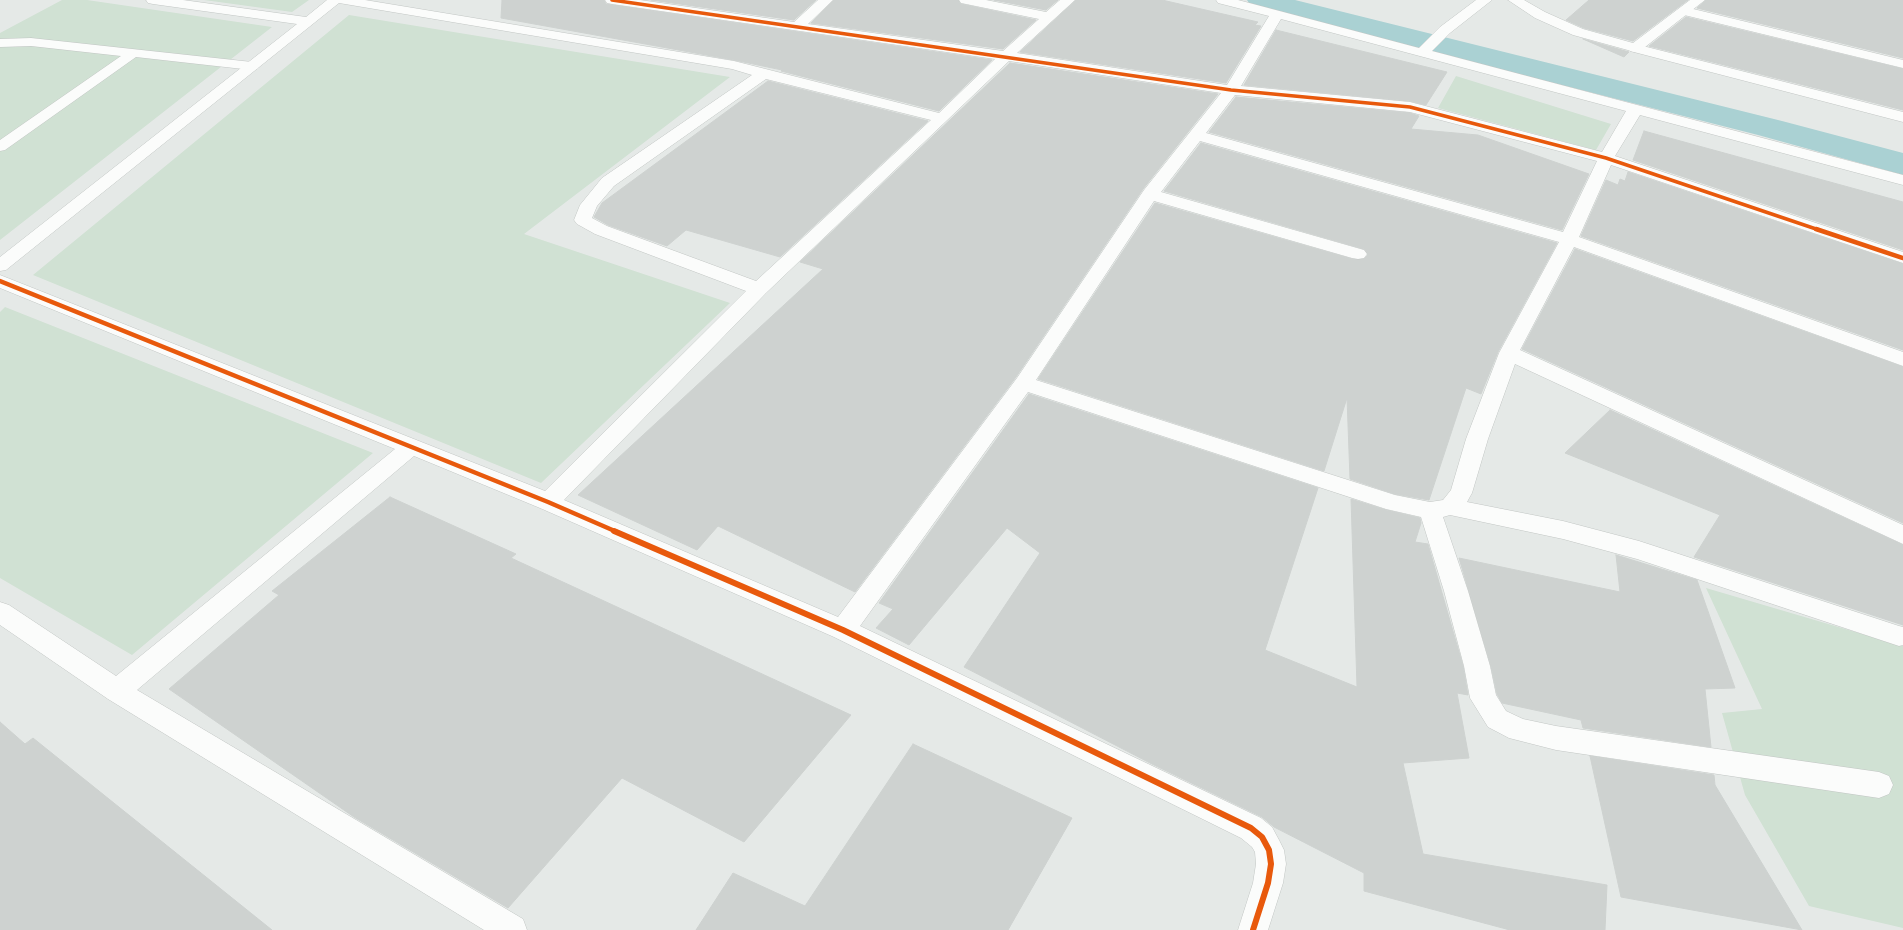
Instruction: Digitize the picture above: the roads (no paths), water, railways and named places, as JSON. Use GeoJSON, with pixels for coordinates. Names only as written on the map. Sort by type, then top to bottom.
{"type":"FeatureCollection","features":[{"type":"Feature","properties":{"kind":"street"},"geometry":{"type":"LineString","coordinates":[[153,0],[308,21]]}},
{"type":"Feature","properties":{"kind":"street"},"geometry":{"type":"LineString","coordinates":[[0,266],[334,0]]}},
{"type":"Feature","properties":{"kind":"street"},"geometry":{"type":"LineString","coordinates":[[341,0],[734,65],[764,74],[942,118]]}},
{"type":"Feature","properties":{"kind":"street"},"geometry":{"type":"LineString","coordinates":[[612,0],[692,10],[1230,90],[1410,107],[1606,158],[1903,258]]}},
{"type":"Feature","properties":{"kind":"street"},"geometry":{"type":"LineString","coordinates":[[692,10],[702,0]]}},
{"type":"Feature","properties":{"kind":"street"},"geometry":{"type":"LineString","coordinates":[[799,26],[826,0]]}},
{"type":"Feature","properties":{"kind":"street"},"geometry":{"type":"LineString","coordinates":[[966,0],[1049,17]]}},
{"type":"Feature","properties":{"kind":"street"},"geometry":{"type":"LineString","coordinates":[[548,502],[759,289],[1006,56],[1068,0]]}},
{"type":"Feature","properties":{"kind":"street"},"geometry":{"type":"LineString","coordinates":[[1223,0],[1277,14],[1427,48],[1635,110],[1903,180]]}},
{"type":"Feature","properties":{"kind":"street"},"geometry":{"type":"LineString","coordinates":[[1427,48],[1445,30],[1485,0]]}},
{"type":"Feature","properties":{"kind":"street"},"geometry":{"type":"LineString","coordinates":[[1515,0],[1540,15],[1578,32],[1903,117]]}},
{"type":"Feature","properties":{"kind":"street"},"geometry":{"type":"LineString","coordinates":[[1636,48],[1698,0]]}},
{"type":"Feature","properties":{"kind":"street"},"geometry":{"type":"LineString","coordinates":[[1685,11],[1903,64]]}},
{"type":"Feature","properties":{"kind":"street"},"geometry":{"type":"LineString","coordinates":[[843,630],[1024,383],[1150,194],[1230,90],[1277,14]]}},
{"type":"Feature","properties":{"kind":"street"},"geometry":{"type":"LineString","coordinates":[[759,289],[601,230],[583,220],[589,205],[608,182],[764,74]]}},
{"type":"Feature","properties":{"kind":"street"},"geometry":{"type":"LineString","coordinates":[[1440,509],[1461,493],[1477,439],[1509,353],[1570,239],[1606,158],[1635,110]]}},
{"type":"Feature","properties":{"kind":"street"},"geometry":{"type":"LineString","coordinates":[[1196,135],[1570,239],[1903,359]]}},
{"type":"Feature","properties":{"kind":"street"},"geometry":{"type":"LineString","coordinates":[[1150,194],[1358,254]]}},
{"type":"Feature","properties":{"kind":"street"},"geometry":{"type":"LineString","coordinates":[[0,281],[548,502],[843,630],[1251,828],[1262,837],[1269,850],[1271,864],[1268,883],[1253,930]]}},
{"type":"Feature","properties":{"kind":"street"},"geometry":{"type":"LineString","coordinates":[[1509,353],[1903,535]]}},
{"type":"Feature","properties":{"kind":"street"},"geometry":{"type":"LineString","coordinates":[[1024,383],[1394,503],[1440,509],[1563,530],[1639,550],[1899,636]]}},
{"type":"Feature","properties":{"kind":"street"},"geometry":{"type":"LineString","coordinates":[[118,691],[411,447]]}},
{"type":"Feature","properties":{"kind":"street"},"geometry":{"type":"LineString","coordinates":[[1440,509],[1456,591],[1477,666],[1483,698],[1497,719],[1519,730],[1556,738],[1879,785]]}},
{"type":"Feature","properties":{"kind":"street"},"geometry":{"type":"LineString","coordinates":[[0,612],[118,691],[512,930]]}},
{"type":"Feature","properties":{"kind":"lane"},"geometry":{"type":"LineString","coordinates":[[0,43],[31,42],[252,66]]}},
{"type":"Feature","properties":{"kind":"lane"},"geometry":{"type":"LineString","coordinates":[[0,147],[133,53]]}},
{"type":"Feature","properties":{"kind":"waterway"},"geometry":{"type":"LineString","coordinates":[[1261,0],[1770,128],[1903,164]]}}]}
